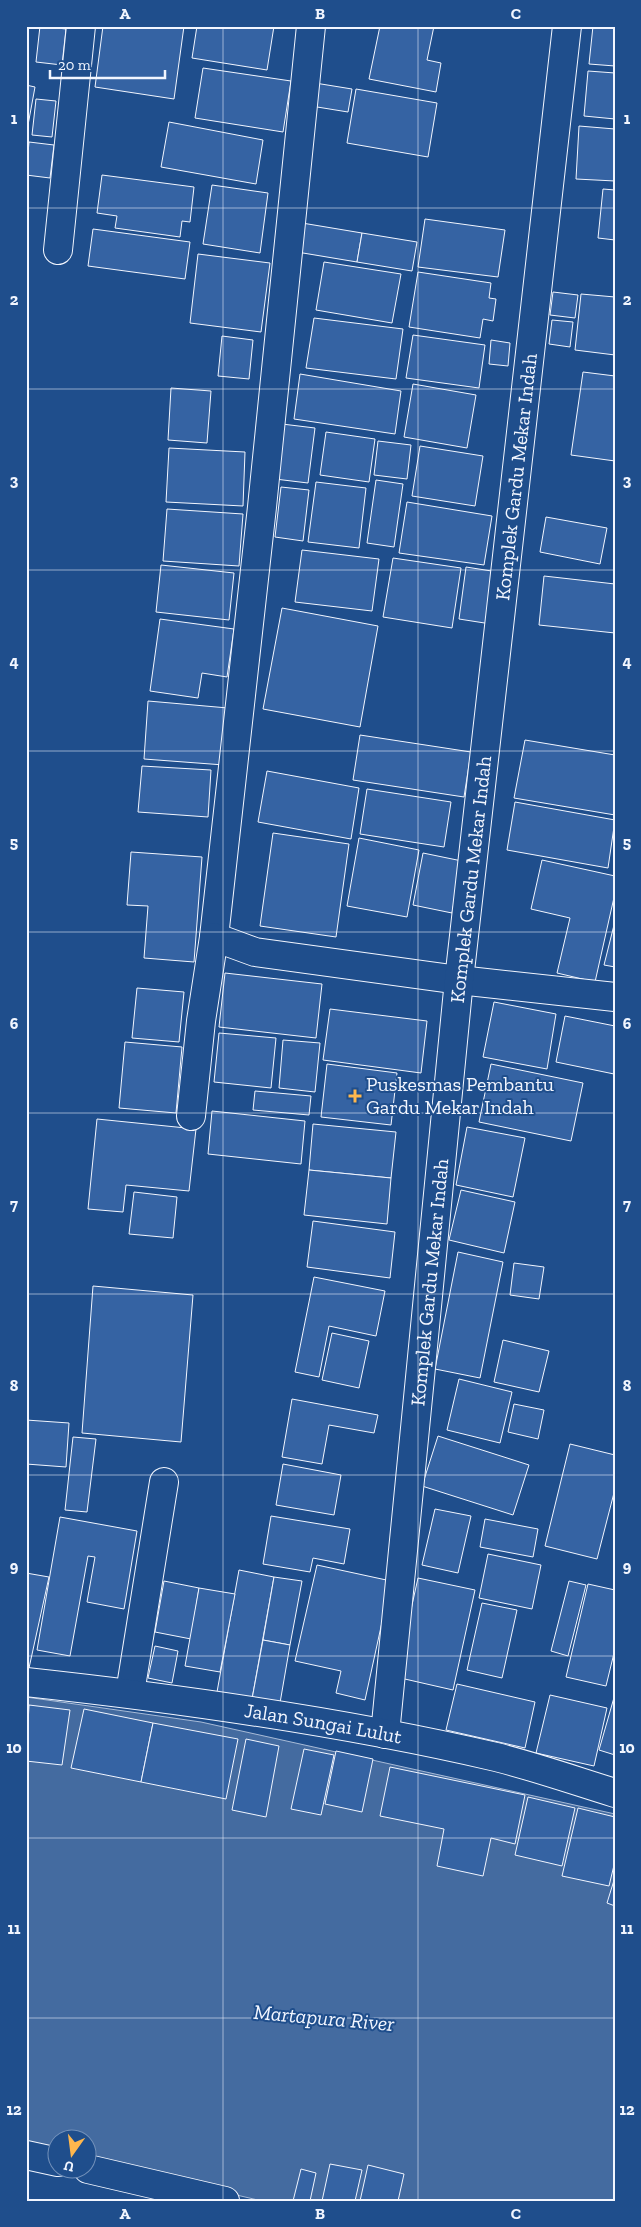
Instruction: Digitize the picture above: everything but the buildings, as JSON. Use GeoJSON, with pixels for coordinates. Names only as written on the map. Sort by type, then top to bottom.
{"type":"FeatureCollection","features":[{"type":"Feature","properties":{"kind":"street"},"geometry":{"type":"LineString","coordinates":[[58,250],[81,26]]}},
{"type":"Feature","properties":{"kind":"street"},"geometry":{"type":"LineString","coordinates":[[191,1116],[201,1021],[214,937],[261,516],[311,26]]}},
{"type":"Feature","properties":{"kind":"street","name":"Komplek Gardu Mekar Indah"},"geometry":{"type":"LineString","coordinates":[[385,1734],[459,980],[567,26]]}},
{"type":"Feature","properties":{"kind":"street"},"geometry":{"type":"LineString","coordinates":[[214,937],[256,952],[459,980],[615,997]]}},
{"type":"Feature","properties":{"kind":"street"},"geometry":{"type":"LineString","coordinates":[[130,1693],[164,1482]]}},
{"type":"Feature","properties":{"kind":"street","name":"Jalan Sungai Lulut"},"geometry":{"type":"LineString","coordinates":[[26,1682],[130,1693],[385,1734],[497,1758],[615,1794]]}},
{"type":"Feature","properties":{"kind":"street"},"geometry":{"type":"LineString","coordinates":[[26,2155],[48,2160]]}},
{"type":"Feature","properties":{"kind":"street"},"geometry":{"type":"LineString","coordinates":[[98,2171],[225,2201]]}},
{"type":"Feature","properties":{"kind":"water","name":"Martapura River"},"geometry":{"type":"Polygon","coordinates":[[[26,1697],[201,1722],[615,1814],[615,2201],[262,2201],[98,2162],[98,2130],[48,2130],[48,2151],[26,2146],[26,1697]]]}},
{"type":"Feature","properties":{"kind":"place","name":"Puskesmas Pembantu Gardu Mekar Indah"},"geometry":{"type":"Point","coordinates":[355,1096]}}]}
